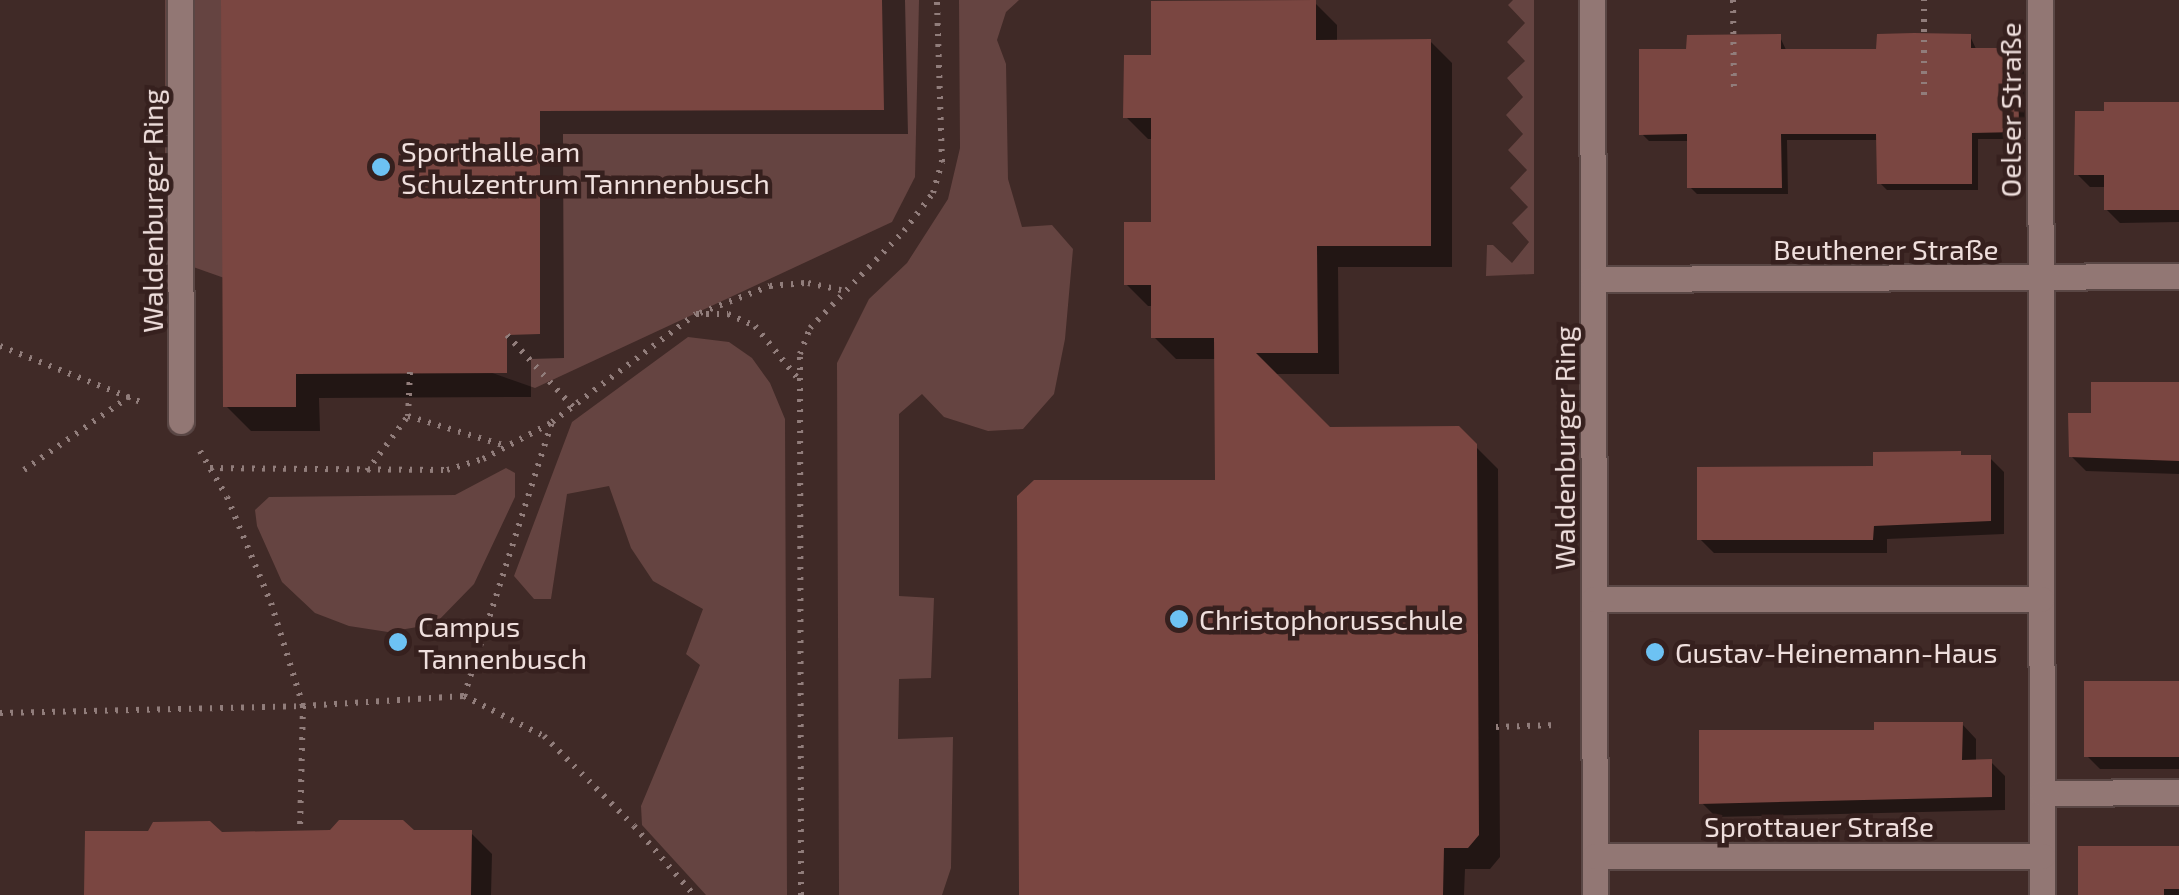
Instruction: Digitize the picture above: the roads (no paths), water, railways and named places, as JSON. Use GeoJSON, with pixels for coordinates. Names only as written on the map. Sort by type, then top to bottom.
{"type":"FeatureCollection","features":[{"type":"Feature","properties":{"kind":"street","name":"Waldenburger Ring"},"geometry":{"type":"LineString","coordinates":[[180,0],[181,421]]}},
{"type":"Feature","properties":{"kind":"street","name":"Waldenburger Ring"},"geometry":{"type":"LineString","coordinates":[[1592,0],[1595,895]]}},
{"type":"Feature","properties":{"kind":"street","name":"Oelser Straße"},"geometry":{"type":"LineString","coordinates":[[2040,0],[2041,279]]}},
{"type":"Feature","properties":{"kind":"street","name":"Beuthener Straße"},"geometry":{"type":"LineString","coordinates":[[1593,279],[2179,276]]}},
{"type":"Feature","properties":{"kind":"street"},"geometry":{"type":"LineString","coordinates":[[2041,279],[2042,895]]}},
{"type":"Feature","properties":{"kind":"street"},"geometry":{"type":"LineString","coordinates":[[1594,599],[2041,599]]}},
{"type":"Feature","properties":{"kind":"street"},"geometry":{"type":"LineString","coordinates":[[2042,792],[2179,792]]}},
{"type":"Feature","properties":{"kind":"street","name":"Sprottauer Straße"},"geometry":{"type":"LineString","coordinates":[[1595,856],[2042,856]]}},
{"type":"Feature","properties":{"kind":"place","name":"Sporthalle am Schulzentrum Tannnenbusch"},"geometry":{"type":"Point","coordinates":[381,167]}},
{"type":"Feature","properties":{"kind":"place","name":"Christophorusschule"},"geometry":{"type":"Point","coordinates":[1179,619]}},
{"type":"Feature","properties":{"kind":"place","name":"Campus Tannenbusch"},"geometry":{"type":"Point","coordinates":[398,642]}},
{"type":"Feature","properties":{"kind":"place","name":"Gustav-Heinemann-Haus"},"geometry":{"type":"Point","coordinates":[1655,652]}}]}
